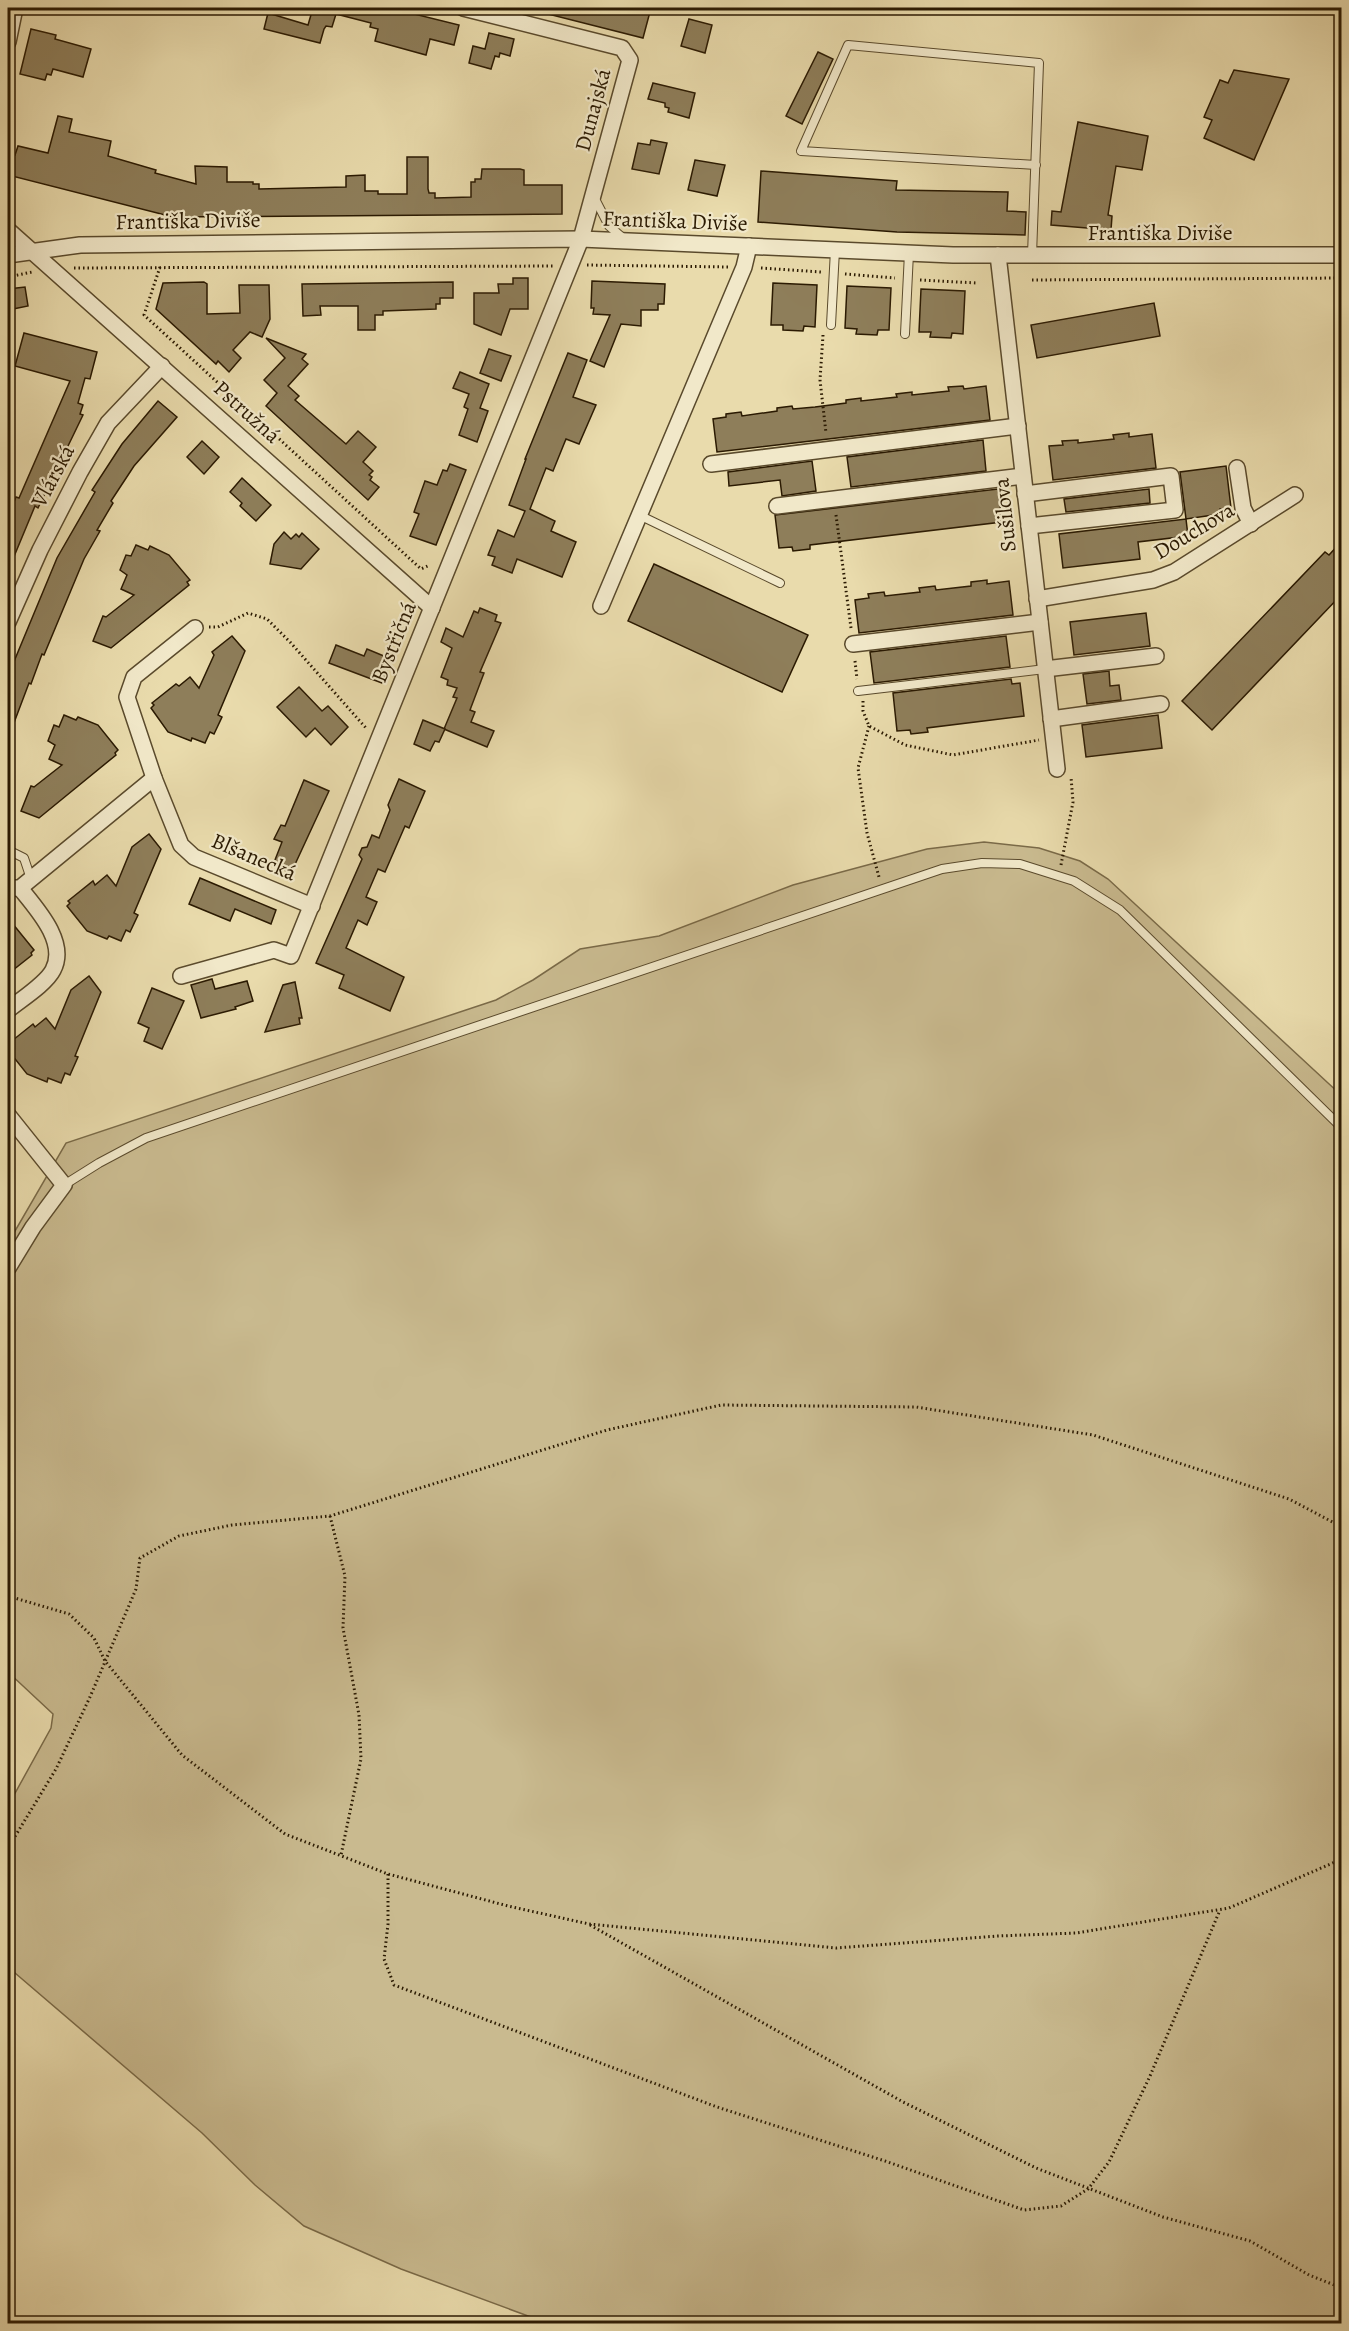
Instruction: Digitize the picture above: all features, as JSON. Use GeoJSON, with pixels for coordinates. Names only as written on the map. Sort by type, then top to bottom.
{"type":"FeatureCollection","features":[{"type":"Feature","properties":{"kind":"street"},"geometry":{"type":"LineString","coordinates":[[8,42],[15,8]]}},
{"type":"Feature","properties":{"kind":"street","name":"Dunajská"},"geometry":{"type":"LineString","coordinates":[[463,8],[622,48],[630,60],[581,239]]}},
{"type":"Feature","properties":{"kind":"street","name":"Pstružná"},"geometry":{"type":"LineString","coordinates":[[8,230],[432,608]]}},
{"type":"Feature","properties":{"kind":"street","name":"Františka Diviše"},"geometry":{"type":"LineString","coordinates":[[8,255],[80,245],[581,239],[998,255],[1341,255]]}},
{"type":"Feature","properties":{"kind":"street","name":"Bystřičná"},"geometry":{"type":"LineString","coordinates":[[182,976],[274,950],[291,956],[581,239]]}},
{"type":"Feature","properties":{"kind":"street"},"geometry":{"type":"LineString","coordinates":[[602,606],[744,267],[749,246]]}},
{"type":"Feature","properties":{"kind":"street","name":"Sušilova"},"geometry":{"type":"LineString","coordinates":[[998,255],[1057,769]]}},
{"type":"Feature","properties":{"kind":"street","name":"Vlárská"},"geometry":{"type":"LineString","coordinates":[[8,622],[40,550],[80,471],[108,423],[162,366]]}},
{"type":"Feature","properties":{"kind":"street"},"geometry":{"type":"LineString","coordinates":[[711,464],[1018,426]]}},
{"type":"Feature","properties":{"kind":"street"},"geometry":{"type":"LineString","coordinates":[[1238,468],[1243,507],[1251,524]]}},
{"type":"Feature","properties":{"kind":"street"},"geometry":{"type":"LineString","coordinates":[[777,506],[1023,476]]}},
{"type":"Feature","properties":{"kind":"street"},"geometry":{"type":"LineString","coordinates":[[1025,494],[1171,476],[1174,498],[1175,510],[1029,526]]}},
{"type":"Feature","properties":{"kind":"street","name":"Douchova"},"geometry":{"type":"LineString","coordinates":[[1037,599],[1153,580],[1174,572],[1296,495]]}},
{"type":"Feature","properties":{"kind":"street"},"geometry":{"type":"LineString","coordinates":[[853,644],[1040,622]]}},
{"type":"Feature","properties":{"kind":"street","name":"Blšanecká"},"geometry":{"type":"LineString","coordinates":[[195,628],[134,677],[126,697],[154,778],[181,845],[194,857],[312,906]]}},
{"type":"Feature","properties":{"kind":"street"},"geometry":{"type":"LineString","coordinates":[[1045,669],[1156,656]]}},
{"type":"Feature","properties":{"kind":"street"},"geometry":{"type":"LineString","coordinates":[[1051,719],[1161,704]]}},
{"type":"Feature","properties":{"kind":"street"},"geometry":{"type":"LineString","coordinates":[[8,1010],[53,972],[58,958],[54,939],[41,914],[19,885],[154,778]]}},
{"type":"Feature","properties":{"kind":"street"},"geometry":{"type":"LineString","coordinates":[[8,1115],[64,1185],[33,1227],[8,1268]]}},
{"type":"Feature","properties":{"kind":"lane"},"geometry":{"type":"LineString","coordinates":[[1032,255],[1036,165],[1039,63],[848,45],[801,151],[1036,165]]}},
{"type":"Feature","properties":{"kind":"lane"},"geometry":{"type":"LineString","coordinates":[[593,196],[609,226],[627,241]]}},
{"type":"Feature","properties":{"kind":"lane"},"geometry":{"type":"LineString","coordinates":[[831,325],[835,250]]}},
{"type":"Feature","properties":{"kind":"lane"},"geometry":{"type":"LineString","coordinates":[[905,334],[909,253]]}},
{"type":"Feature","properties":{"kind":"lane"},"geometry":{"type":"LineString","coordinates":[[639,515],[780,583]]}},
{"type":"Feature","properties":{"kind":"lane"},"geometry":{"type":"LineString","coordinates":[[858,691],[1045,669]]}},
{"type":"Feature","properties":{"kind":"lane"},"geometry":{"type":"LineString","coordinates":[[8,850],[24,858],[19,885]]}},
{"type":"Feature","properties":{"kind":"lane"},"geometry":{"type":"LineString","coordinates":[[64,1185],[146,1138],[942,868],[982,863],[1020,864],[1074,881],[1120,910],[1341,1128]]}},
{"type":"Feature","properties":{"kind":"path"},"geometry":{"type":"LineString","coordinates":[[52,268],[571,265],[744,267],[977,284]]}},
{"type":"Feature","properties":{"kind":"path"},"geometry":{"type":"LineString","coordinates":[[160,267],[144,315],[421,569],[430,565]]}},
{"type":"Feature","properties":{"kind":"path"},"geometry":{"type":"LineString","coordinates":[[1032,280],[1341,278]]}},
{"type":"Feature","properties":{"kind":"path"},"geometry":{"type":"LineString","coordinates":[[828,449],[820,380],[824,326],[831,325]]}},
{"type":"Feature","properties":{"kind":"path"},"geometry":{"type":"LineString","coordinates":[[834,499],[858,691],[863,698],[863,711],[869,726],[858,768],[867,833],[882,889]]}},
{"type":"Feature","properties":{"kind":"path"},"geometry":{"type":"LineString","coordinates":[[195,628],[218,627],[248,613],[267,619],[291,642],[378,742]]}},
{"type":"Feature","properties":{"kind":"path"},"geometry":{"type":"LineString","coordinates":[[869,726],[905,745],[953,755],[1053,738]]}},
{"type":"Feature","properties":{"kind":"path"},"geometry":{"type":"LineString","coordinates":[[1057,769],[1067,769],[1071,777],[1073,802],[1058,876]]}},
{"type":"Feature","properties":{"kind":"path"},"geometry":{"type":"LineString","coordinates":[[8,1848],[56,1769],[136,1589],[140,1558],[179,1536],[232,1525],[330,1516],[607,1430],[721,1405],[904,1407],[1093,1435],[1289,1499],[1341,1527]]}},
{"type":"Feature","properties":{"kind":"path"},"geometry":{"type":"LineString","coordinates":[[330,1516],[345,1575],[343,1628],[359,1715],[361,1760],[340,1856]]}},
{"type":"Feature","properties":{"kind":"path"},"geometry":{"type":"LineString","coordinates":[[8,1596],[69,1614],[94,1638],[105,1661],[182,1755],[285,1834],[388,1874],[508,1906],[589,1924],[836,1948],[998,1936],[1076,1933],[1229,1908],[1341,1859]]}},
{"type":"Feature","properties":{"kind":"path"},"geometry":{"type":"LineString","coordinates":[[388,1874],[388,1924],[384,1959],[394,1985],[717,2107],[929,2176],[1024,2210],[1061,2206],[1088,2189],[1109,2162],[1150,2076],[1220,1910]]}},
{"type":"Feature","properties":{"kind":"path"},"geometry":{"type":"LineString","coordinates":[[589,1924],[903,2102],[1036,2168],[1163,2217],[1250,2241],[1309,2275],[1341,2288]]}},
{"type":"Feature","properties":{"kind":"shaded area"},"geometry":{"type":"Polygon","coordinates":[[[984,842],[1039,848],[1080,861],[1108,879],[1341,1095],[1341,2323],[547,2323],[401,2269],[304,2226],[255,2185],[202,2133],[8,1967],[8,1806],[51,1728],[53,1714],[8,1672],[8,1243],[66,1143],[496,1000],[533,980],[580,949],[659,936],[793,885],[927,849],[984,842]]]}},
{"type":"Feature","properties":{"kind":"building"},"geometry":{"type":"Polygon","coordinates":[[[313,8],[390,8],[459,25],[454,45],[430,39],[426,55],[375,41],[378,29],[370,27],[371,23],[336,14],[332,27],[326,26],[324,29],[320,43],[264,29],[268,13],[308,25],[313,8]]]}},
{"type":"Feature","properties":{"kind":"building"},"geometry":{"type":"Polygon","coordinates":[[[545,8],[612,8],[629,12],[631,8],[651,8],[643,38],[544,13],[545,8]]]}},
{"type":"Feature","properties":{"kind":"building"},"geometry":{"type":"Polygon","coordinates":[[[689,19],[712,25],[705,53],[681,46],[689,19]]]}},
{"type":"Feature","properties":{"kind":"building"},"geometry":{"type":"Polygon","coordinates":[[[31,29],[56,35],[55,39],[91,49],[83,77],[53,69],[51,75],[47,74],[45,80],[20,74],[31,29]]]}},
{"type":"Feature","properties":{"kind":"building"},"geometry":{"type":"Polygon","coordinates":[[[489,33],[514,39],[510,56],[500,53],[499,57],[495,56],[491,69],[469,63],[473,46],[485,49],[489,33]]]}},
{"type":"Feature","properties":{"kind":"building"},"geometry":{"type":"Polygon","coordinates":[[[818,52],[833,59],[802,124],[786,116],[818,52]]]}},
{"type":"Feature","properties":{"kind":"building"},"geometry":{"type":"Polygon","coordinates":[[[1234,70],[1289,79],[1254,160],[1204,138],[1212,120],[1204,117],[1220,80],[1228,83],[1234,70]]]}},
{"type":"Feature","properties":{"kind":"building"},"geometry":{"type":"Polygon","coordinates":[[[653,83],[695,93],[689,118],[668,112],[669,108],[665,107],[665,103],[648,99],[653,83]]]}},
{"type":"Feature","properties":{"kind":"building"},"geometry":{"type":"Polygon","coordinates":[[[58,116],[72,119],[69,132],[111,141],[108,156],[156,170],[155,173],[196,184],[195,166],[227,167],[227,182],[253,182],[253,184],[259,184],[259,189],[346,187],[346,176],[365,175],[365,191],[378,191],[378,194],[407,194],[407,157],[428,157],[428,189],[429,193],[435,193],[435,198],[471,197],[471,182],[481,179],[482,169],[520,169],[524,170],[524,185],[562,185],[562,214],[173,217],[8,175],[8,153],[15,155],[18,146],[48,153],[58,116]]]}},
{"type":"Feature","properties":{"kind":"building"},"geometry":{"type":"Polygon","coordinates":[[[1078,122],[1148,136],[1142,170],[1116,166],[1108,215],[1112,216],[1111,230],[1051,225],[1052,211],[1061,212],[1078,122]]]}},
{"type":"Feature","properties":{"kind":"building"},"geometry":{"type":"Polygon","coordinates":[[[651,140],[667,143],[659,174],[632,169],[638,143],[650,145],[651,140]]]}},
{"type":"Feature","properties":{"kind":"building"},"geometry":{"type":"Polygon","coordinates":[[[695,160],[725,165],[717,196],[688,190],[695,160]]]}},
{"type":"Feature","properties":{"kind":"building"},"geometry":{"type":"Polygon","coordinates":[[[761,171],[897,181],[896,190],[1008,192],[1007,211],[1026,212],[1025,235],[897,232],[758,222],[761,171]]]}},
{"type":"Feature","properties":{"kind":"building"},"geometry":{"type":"Polygon","coordinates":[[[513,278],[528,278],[528,309],[510,309],[501,335],[474,324],[474,293],[499,293],[498,284],[513,284],[513,278]]]}},
{"type":"Feature","properties":{"kind":"building"},"geometry":{"type":"Polygon","coordinates":[[[592,281],[665,284],[664,304],[658,304],[658,310],[641,310],[641,326],[621,324],[604,367],[590,361],[610,315],[593,314],[594,308],[591,308],[592,281]]]}},
{"type":"Feature","properties":{"kind":"building"},"geometry":{"type":"Polygon","coordinates":[[[204,282],[207,284],[207,314],[240,313],[239,285],[269,285],[270,319],[262,337],[250,332],[233,350],[241,358],[229,372],[218,361],[216,364],[156,309],[163,283],[204,282]]]}},
{"type":"Feature","properties":{"kind":"building"},"geometry":{"type":"Polygon","coordinates":[[[453,282],[453,298],[440,298],[440,304],[436,304],[436,309],[383,311],[383,315],[375,315],[375,330],[358,330],[358,306],[320,306],[321,315],[303,316],[302,284],[453,282]]]}},
{"type":"Feature","properties":{"kind":"building"},"geometry":{"type":"Polygon","coordinates":[[[773,283],[817,285],[815,327],[804,326],[803,331],[783,330],[783,325],[771,325],[773,283]]]}},
{"type":"Feature","properties":{"kind":"building"},"geometry":{"type":"Polygon","coordinates":[[[847,286],[891,288],[889,330],[878,330],[877,335],[856,334],[857,329],[845,328],[847,286]]]}},
{"type":"Feature","properties":{"kind":"building"},"geometry":{"type":"Polygon","coordinates":[[[25,287],[28,306],[8,310],[8,289],[25,287]]]}},
{"type":"Feature","properties":{"kind":"building"},"geometry":{"type":"Polygon","coordinates":[[[921,289],[965,291],[963,334],[952,333],[951,338],[930,337],[931,332],[919,332],[921,289]]]}},
{"type":"Feature","properties":{"kind":"building"},"geometry":{"type":"Polygon","coordinates":[[[1154,303],[1160,336],[1037,358],[1031,325],[1154,303]]]}},
{"type":"Feature","properties":{"kind":"building"},"geometry":{"type":"Polygon","coordinates":[[[24,333],[97,352],[90,379],[85,378],[78,403],[83,405],[80,414],[83,415],[38,508],[35,506],[8,571],[8,505],[12,507],[16,497],[19,498],[70,381],[15,366],[24,333]]]}},
{"type":"Feature","properties":{"kind":"building"},"geometry":{"type":"Polygon","coordinates":[[[266,338],[306,354],[302,359],[308,364],[288,386],[299,396],[295,400],[346,444],[358,431],[376,447],[363,462],[373,471],[369,475],[372,477],[370,480],[379,487],[368,500],[266,406],[277,393],[264,380],[285,358],[266,338]]]}},
{"type":"Feature","properties":{"kind":"building"},"geometry":{"type":"Polygon","coordinates":[[[489,349],[511,356],[501,381],[480,373],[489,349]]]}},
{"type":"Feature","properties":{"kind":"building"},"geometry":{"type":"Polygon","coordinates":[[[568,353],[587,360],[573,397],[596,405],[579,444],[566,439],[553,471],[546,468],[530,509],[555,521],[551,531],[576,542],[562,577],[517,559],[512,573],[492,565],[495,557],[488,555],[498,530],[514,537],[525,511],[509,505],[568,353]]]}},
{"type":"Feature","properties":{"kind":"building"},"geometry":{"type":"Polygon","coordinates":[[[460,372],[489,384],[480,408],[488,411],[477,442],[459,435],[468,409],[464,407],[469,394],[453,388],[460,372]]]}},
{"type":"Feature","properties":{"kind":"building"},"geometry":{"type":"Polygon","coordinates":[[[963,386],[964,389],[986,386],[990,420],[717,452],[713,419],[726,417],[726,414],[741,412],[742,416],[777,411],[777,408],[815,407],[846,403],[846,400],[861,398],[861,401],[897,397],[896,394],[912,392],[912,395],[949,391],[948,387],[963,386]]]}},
{"type":"Feature","properties":{"kind":"building"},"geometry":{"type":"Polygon","coordinates":[[[158,401],[177,417],[134,466],[111,501],[113,503],[97,530],[100,531],[84,559],[8,736],[8,676],[57,558],[95,492],[92,490],[122,444],[158,401]]]}},
{"type":"Feature","properties":{"kind":"building"},"geometry":{"type":"Polygon","coordinates":[[[1129,433],[1129,437],[1152,434],[1156,468],[1053,480],[1049,446],[1063,445],[1062,441],[1078,440],[1078,443],[1114,439],[1113,435],[1129,433]]]}},
{"type":"Feature","properties":{"kind":"building"},"geometry":{"type":"Polygon","coordinates":[[[983,440],[986,471],[851,487],[847,457],[983,440]]]}},
{"type":"Feature","properties":{"kind":"building"},"geometry":{"type":"Polygon","coordinates":[[[202,441],[219,457],[204,474],[187,457],[202,441]]]}},
{"type":"Feature","properties":{"kind":"building"},"geometry":{"type":"Polygon","coordinates":[[[812,461],[816,491],[782,496],[780,480],[729,486],[728,472],[812,461]]]}},
{"type":"Feature","properties":{"kind":"building"},"geometry":{"type":"Polygon","coordinates":[[[450,464],[466,470],[436,545],[410,536],[419,514],[414,512],[425,481],[437,485],[443,470],[447,471],[450,464]]]}},
{"type":"Feature","properties":{"kind":"building"},"geometry":{"type":"Polygon","coordinates":[[[1226,466],[1231,508],[1220,509],[1220,514],[1186,519],[1180,472],[1226,466]]]}},
{"type":"Feature","properties":{"kind":"building"},"geometry":{"type":"Polygon","coordinates":[[[242,478],[271,505],[256,521],[240,506],[242,503],[230,492],[242,478]]]}},
{"type":"Feature","properties":{"kind":"building"},"geometry":{"type":"Polygon","coordinates":[[[998,489],[1002,522],[810,545],[810,549],[793,551],[792,547],[779,548],[775,515],[998,489]]]}},
{"type":"Feature","properties":{"kind":"building"},"geometry":{"type":"Polygon","coordinates":[[[1149,489],[1150,503],[1066,512],[1064,499],[1149,489]]]}},
{"type":"Feature","properties":{"kind":"building"},"geometry":{"type":"Polygon","coordinates":[[[1186,519],[1188,536],[1138,542],[1140,559],[1063,568],[1059,534],[1186,519]]]}},
{"type":"Feature","properties":{"kind":"building"},"geometry":{"type":"Polygon","coordinates":[[[284,532],[291,539],[296,534],[299,537],[302,533],[319,549],[301,569],[270,564],[274,544],[284,532]]]}},
{"type":"Feature","properties":{"kind":"building"},"geometry":{"type":"Polygon","coordinates":[[[1341,542],[1341,595],[1212,730],[1182,701],[1325,552],[1329,555],[1341,542]]]}},
{"type":"Feature","properties":{"kind":"building"},"geometry":{"type":"Polygon","coordinates":[[[136,545],[148,550],[150,546],[169,555],[190,580],[187,582],[189,585],[111,648],[93,641],[103,616],[106,617],[134,595],[121,589],[127,575],[120,570],[126,555],[131,556],[136,545]]]}},
{"type":"Feature","properties":{"kind":"building"},"geometry":{"type":"Polygon","coordinates":[[[654,564],[808,635],[782,692],[628,621],[654,564]]]}},
{"type":"Feature","properties":{"kind":"building"},"geometry":{"type":"Polygon","coordinates":[[[987,580],[987,584],[1009,581],[1013,615],[859,633],[855,600],[869,598],[868,594],[884,592],[885,596],[920,592],[919,588],[935,586],[936,590],[971,586],[971,582],[987,580]]]}},
{"type":"Feature","properties":{"kind":"building"},"geometry":{"type":"Polygon","coordinates":[[[480,608],[497,615],[495,621],[501,623],[480,672],[484,673],[470,710],[475,712],[471,722],[494,731],[487,747],[444,729],[457,698],[453,697],[457,688],[447,685],[448,680],[441,677],[452,648],[441,642],[446,628],[463,637],[474,611],[478,613],[480,608]]]}},
{"type":"Feature","properties":{"kind":"building"},"geometry":{"type":"Polygon","coordinates":[[[1146,613],[1150,646],[1074,655],[1070,622],[1146,613]]]}},
{"type":"Feature","properties":{"kind":"building"},"geometry":{"type":"Polygon","coordinates":[[[232,636],[245,651],[218,715],[222,717],[214,734],[210,732],[205,743],[192,738],[191,741],[168,732],[151,708],[154,705],[152,703],[176,684],[179,686],[190,677],[199,688],[214,655],[212,652],[232,636]]]}},
{"type":"Feature","properties":{"kind":"building"},"geometry":{"type":"Polygon","coordinates":[[[1006,636],[1010,667],[874,683],[870,652],[1006,636]]]}},
{"type":"Feature","properties":{"kind":"building"},"geometry":{"type":"Polygon","coordinates":[[[336,645],[364,656],[367,649],[391,659],[382,683],[329,663],[336,645]]]}},
{"type":"Feature","properties":{"kind":"building"},"geometry":{"type":"Polygon","coordinates":[[[1109,671],[1110,686],[1119,685],[1121,700],[1087,704],[1083,674],[1109,671]]]}},
{"type":"Feature","properties":{"kind":"building"},"geometry":{"type":"Polygon","coordinates":[[[1011,679],[1012,684],[1020,683],[1024,716],[927,728],[928,732],[911,734],[910,730],[897,731],[893,693],[1011,679]]]}},
{"type":"Feature","properties":{"kind":"building"},"geometry":{"type":"Polygon","coordinates":[[[299,687],[322,711],[328,706],[348,727],[331,745],[315,728],[306,737],[277,707],[299,687]]]}},
{"type":"Feature","properties":{"kind":"building"},"geometry":{"type":"Polygon","coordinates":[[[64,715],[76,720],[78,717],[98,725],[118,750],[116,755],[39,818],[21,811],[31,786],[34,787],[62,765],[49,759],[55,745],[48,741],[54,725],[59,727],[64,715]]]}},
{"type":"Feature","properties":{"kind":"building"},"geometry":{"type":"Polygon","coordinates":[[[1158,715],[1162,748],[1086,757],[1082,725],[1158,715]]]}},
{"type":"Feature","properties":{"kind":"building"},"geometry":{"type":"Polygon","coordinates":[[[423,720],[445,729],[439,742],[435,741],[430,751],[414,744],[423,720]]]}},
{"type":"Feature","properties":{"kind":"building"},"geometry":{"type":"Polygon","coordinates":[[[399,779],[425,791],[409,828],[405,826],[385,872],[378,869],[366,897],[377,902],[367,925],[358,920],[346,948],[404,977],[390,1011],[339,988],[344,975],[316,963],[362,859],[359,855],[362,848],[367,847],[372,835],[379,838],[390,810],[388,805],[399,779]]]}},
{"type":"Feature","properties":{"kind":"building"},"geometry":{"type":"Polygon","coordinates":[[[304,780],[329,791],[291,873],[273,865],[282,842],[274,839],[281,825],[285,826],[304,780]]]}},
{"type":"Feature","properties":{"kind":"building"},"geometry":{"type":"Polygon","coordinates":[[[149,834],[161,849],[134,913],[138,915],[130,932],[126,930],[121,941],[109,936],[107,939],[87,931],[67,906],[70,903],[68,901],[93,881],[95,885],[107,875],[116,886],[132,847],[149,834]]]}},
{"type":"Feature","properties":{"kind":"building"},"geometry":{"type":"Polygon","coordinates":[[[200,878],[276,910],[271,924],[235,909],[230,921],[189,904],[200,878]]]}},
{"type":"Feature","properties":{"kind":"building"},"geometry":{"type":"Polygon","coordinates":[[[8,918],[34,950],[32,955],[8,974],[8,918]]]}},
{"type":"Feature","properties":{"kind":"building"},"geometry":{"type":"Polygon","coordinates":[[[89,976],[101,992],[75,1056],[78,1057],[70,1075],[65,1073],[61,1083],[48,1078],[47,1082],[27,1074],[8,1050],[8,1044],[33,1024],[35,1027],[46,1018],[55,1029],[71,990],[89,976]]]}},
{"type":"Feature","properties":{"kind":"building"},"geometry":{"type":"Polygon","coordinates":[[[212,979],[215,989],[247,981],[253,1001],[235,1007],[236,1009],[201,1018],[191,985],[212,979]]]}},
{"type":"Feature","properties":{"kind":"building"},"geometry":{"type":"Polygon","coordinates":[[[295,982],[302,1018],[299,1018],[300,1024],[265,1032],[283,985],[295,982]]]}},
{"type":"Feature","properties":{"kind":"building"},"geometry":{"type":"Polygon","coordinates":[[[152,988],[184,1001],[162,1049],[144,1041],[149,1028],[138,1023],[152,988]]]}},
{"type":"Feature","properties":{"kind":"railway"},"geometry":{"type":"LineString","coordinates":[[1324,8],[1342,12]]}}]}
